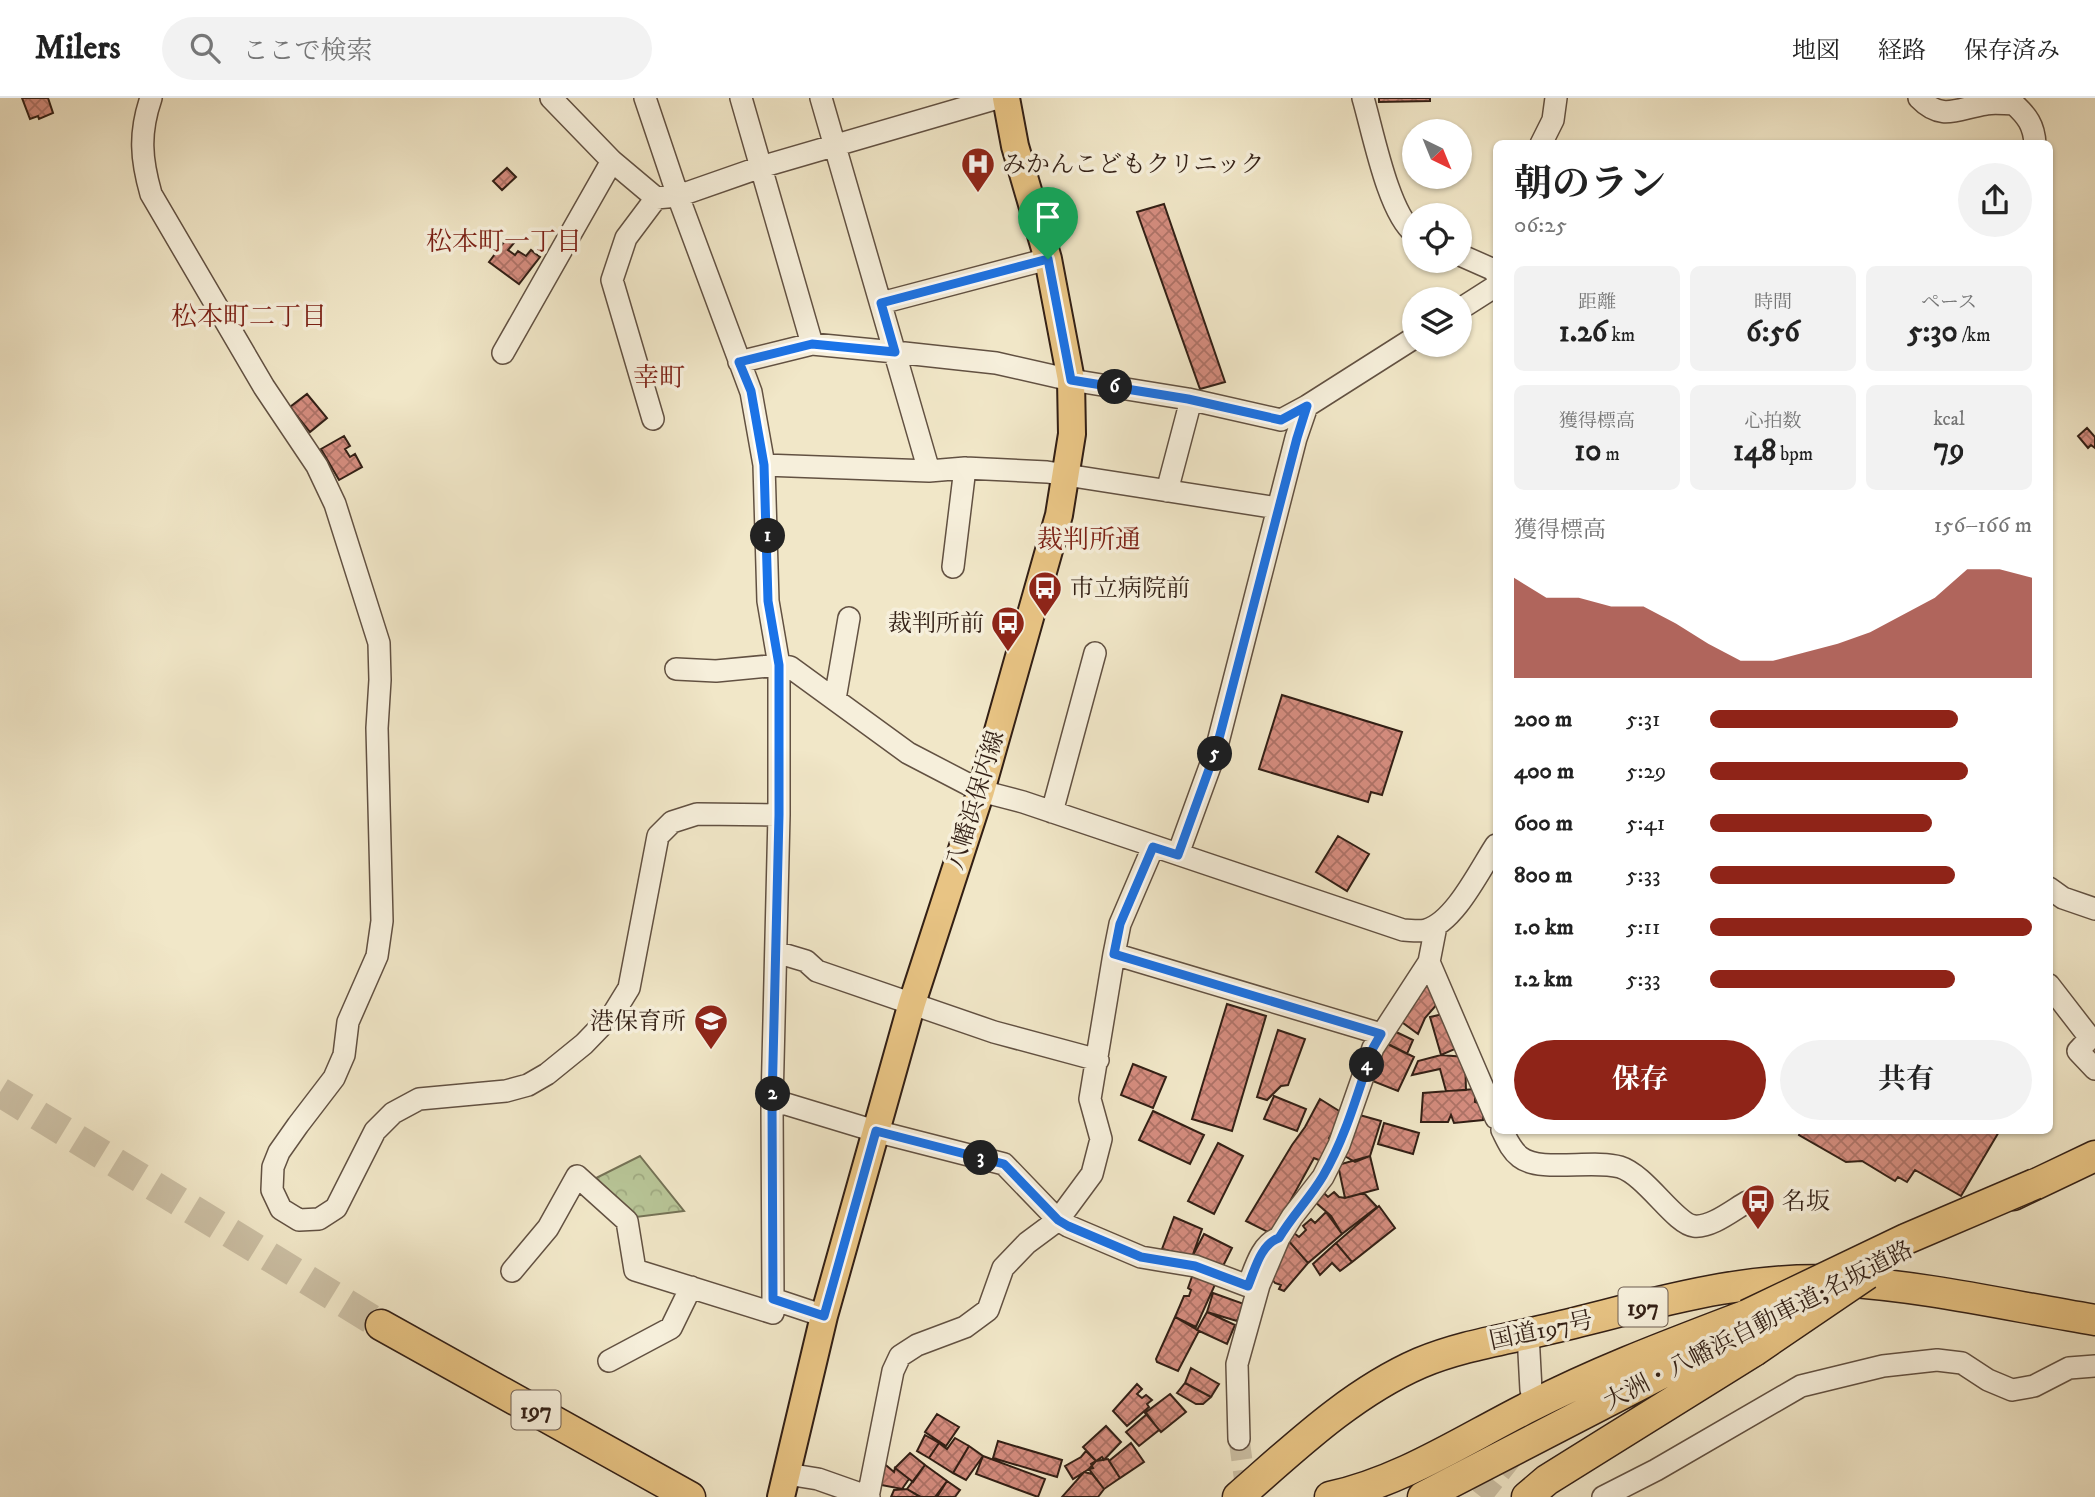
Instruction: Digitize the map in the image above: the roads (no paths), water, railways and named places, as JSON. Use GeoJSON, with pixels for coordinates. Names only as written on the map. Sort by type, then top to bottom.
{"type":"FeatureCollection","features":[{"type":"Feature","properties":{"kind":"highway","name":"大洲・八幡浜自動車道;名坂道路"},"geometry":{"type":"LineString","coordinates":[[1423,1497],[1896,1254],[2095,1156]]}},
{"type":"Feature","properties":{"kind":"highway"},"geometry":{"type":"LineString","coordinates":[[1527,1497],[1748,1332],[1906,1239],[2035,1184]]}},
{"type":"Feature","properties":{"kind":"highway","name":"国道197号"},"geometry":{"type":"LineString","coordinates":[[1238,1497],[1332,1417],[1370,1391],[1420,1363],[1480,1343],[1709,1291],[1781,1282],[1837,1281],[1894,1286],[2095,1320]]}},
{"type":"Feature","properties":{"kind":"highway","name":"197"},"geometry":{"type":"LineString","coordinates":[[381,1325],[690,1497]]}},
{"type":"Feature","properties":{"kind":"highway"},"geometry":{"type":"LineString","coordinates":[[1330,1497],[1355,1492],[1413,1468],[1526,1408],[1611,1367],[1748,1332]]}},
{"type":"Feature","properties":{"kind":"main road","name":"八幡浜保内線"},"geometry":{"type":"LineString","coordinates":[[784,1485],[824,1316],[912,1003],[981,791],[1059,515],[1073,434],[1071,380],[1048,259],[1015,146],[1006,98]]}},
{"type":"Feature","properties":{"kind":"street"},"geometry":{"type":"LineString","coordinates":[[151,98],[142,138],[143,165],[151,194],[264,387],[317,466],[335,504],[379,643],[377,728],[382,921],[377,956],[348,1022],[344,1055],[334,1078],[279,1152],[273,1167],[272,1190],[281,1209],[299,1220],[309,1220],[319,1219],[336,1208],[375,1131],[393,1113],[419,1099],[506,1091],[528,1085],[547,1074],[584,1044],[613,1014],[629,988],[658,836],[672,822],[697,814],[779,815]]}},
{"type":"Feature","properties":{"kind":"street"},"geometry":{"type":"LineString","coordinates":[[551,98],[612,161],[656,198],[678,196],[761,167],[998,98]]}},
{"type":"Feature","properties":{"kind":"street"},"geometry":{"type":"LineString","coordinates":[[512,1271],[548,1228],[577,1177],[626,1221],[635,1270],[773,1313],[772,1103],[779,815],[779,665],[768,601],[764,465],[751,391],[678,196],[645,98]]}},
{"type":"Feature","properties":{"kind":"street"},"geometry":{"type":"LineString","coordinates":[[741,98],[812,344]]}},
{"type":"Feature","properties":{"kind":"street"},"geometry":{"type":"LineString","coordinates":[[821,98],[929,471]]}},
{"type":"Feature","properties":{"kind":"street"},"geometry":{"type":"LineString","coordinates":[[1363,98],[1395,208],[1402,219]]}},
{"type":"Feature","properties":{"kind":"street"},"geometry":{"type":"LineString","coordinates":[[1543,140],[1553,120],[1556,98]]}},
{"type":"Feature","properties":{"kind":"street"},"geometry":{"type":"LineString","coordinates":[[1919,98],[1929,108],[1949,113],[1988,103],[2014,104],[2028,117],[2035,140]]}},
{"type":"Feature","properties":{"kind":"street"},"geometry":{"type":"LineString","coordinates":[[503,353],[612,161]]}},
{"type":"Feature","properties":{"kind":"street"},"geometry":{"type":"LineString","coordinates":[[653,419],[612,280],[626,238],[656,198]]}},
{"type":"Feature","properties":{"kind":"street"},"geometry":{"type":"LineString","coordinates":[[881,303],[1048,259]]}},
{"type":"Feature","properties":{"kind":"street"},"geometry":{"type":"LineString","coordinates":[[1472,261],[1493,271]]}},
{"type":"Feature","properties":{"kind":"street"},"geometry":{"type":"LineString","coordinates":[[1472,301],[1493,288]]}},
{"type":"Feature","properties":{"kind":"street"},"geometry":{"type":"LineString","coordinates":[[739,362],[812,344],[895,352],[996,363],[1281,420],[1402,346]]}},
{"type":"Feature","properties":{"kind":"street"},"geometry":{"type":"LineString","coordinates":[[1167,491],[1191,400]]}},
{"type":"Feature","properties":{"kind":"street"},"geometry":{"type":"LineString","coordinates":[[1178,855],[1216,750],[1307,406]]}},
{"type":"Feature","properties":{"kind":"street"},"geometry":{"type":"LineString","coordinates":[[764,465],[1047,472],[1279,508]]}},
{"type":"Feature","properties":{"kind":"street"},"geometry":{"type":"LineString","coordinates":[[953,567],[965,468]]}},
{"type":"Feature","properties":{"kind":"street"},"geometry":{"type":"LineString","coordinates":[[835,699],[849,618]]}},
{"type":"Feature","properties":{"kind":"street"},"geometry":{"type":"LineString","coordinates":[[1052,812],[1095,653]]}},
{"type":"Feature","properties":{"kind":"street"},"geometry":{"type":"LineString","coordinates":[[676,669],[716,671],[779,665],[790,667],[908,753],[981,791],[1052,812],[1403,930],[1423,931],[1436,926],[1452,912],[1493,850]]}},
{"type":"Feature","properties":{"kind":"street"},"geometry":{"type":"LineString","coordinates":[[784,1485],[818,1479],[868,1497],[893,1371],[900,1356],[917,1345],[965,1327],[988,1310],[1003,1268],[1027,1243],[1058,1220],[1091,1174],[1101,1139],[1090,1100],[1114,954],[1120,924],[1153,847]]}},
{"type":"Feature","properties":{"kind":"street"},"geometry":{"type":"LineString","coordinates":[[2053,891],[2063,898],[2095,909]]}},
{"type":"Feature","properties":{"kind":"street"},"geometry":{"type":"LineString","coordinates":[[1239,1438],[1237,1364],[1259,1285],[1279,1238],[1322,1177],[1339,1145],[1373,1048],[1429,962],[1436,926]]}},
{"type":"Feature","properties":{"kind":"street"},"geometry":{"type":"LineString","coordinates":[[776,952],[806,961],[817,971],[994,1032],[1098,1060]]}},
{"type":"Feature","properties":{"kind":"street"},"geometry":{"type":"LineString","coordinates":[[1114,954],[1381,1034]]}},
{"type":"Feature","properties":{"kind":"street"},"geometry":{"type":"LineString","coordinates":[[1429,962],[1493,1111]]}},
{"type":"Feature","properties":{"kind":"street"},"geometry":{"type":"LineString","coordinates":[[2053,990],[2090,1038],[2077,1051],[2095,1069]]}},
{"type":"Feature","properties":{"kind":"street"},"geometry":{"type":"LineString","coordinates":[[772,1103],[786,1104],[876,1131],[1004,1164],[1058,1220],[1068,1226],[1141,1257],[1195,1266],[1248,1286],[1260,1256],[1272,1241],[1279,1238]]}},
{"type":"Feature","properties":{"kind":"street"},"geometry":{"type":"LineString","coordinates":[[1504,1134],[1513,1151],[1522,1159],[1535,1164],[1594,1164],[1619,1167],[1633,1173],[1683,1221],[1694,1226],[1710,1223],[1747,1202]]}},
{"type":"Feature","properties":{"kind":"street"},"geometry":{"type":"LineString","coordinates":[[609,1361],[671,1328],[691,1287]]}},
{"type":"Feature","properties":{"kind":"street"},"geometry":{"type":"LineString","coordinates":[[773,1299],[824,1316]]}},
{"type":"Feature","properties":{"kind":"street"},"geometry":{"type":"LineString","coordinates":[[1528,1334],[1531,1390]]}},
{"type":"Feature","properties":{"kind":"street"},"geometry":{"type":"LineString","coordinates":[[1602,1497],[1656,1470],[1801,1387],[1883,1366],[1937,1360],[1962,1363],[1988,1380],[2011,1390],[2034,1385],[2069,1368],[2095,1366]]}},
{"type":"Feature","properties":{"kind":"tunnel"},"geometry":{"type":"LineString","coordinates":[[0,1092],[381,1325]]}},
{"type":"Feature","properties":{"kind":"tunnel"},"geometry":{"type":"LineString","coordinates":[[1239,1439],[1247,1497]]}},
{"type":"Feature","properties":{"kind":"tunnel"},"geometry":{"type":"LineString","coordinates":[[1481,1497],[1519,1449]]}},
{"type":"Feature","properties":{"kind":"place","name":"みかんこどもクリニック"},"geometry":{"type":"Point","coordinates":[978,194]}},
{"type":"Feature","properties":{"kind":"place","name":"市立病院前"},"geometry":{"type":"Point","coordinates":[1045,618]}},
{"type":"Feature","properties":{"kind":"place","name":"裁判所前"},"geometry":{"type":"Point","coordinates":[1008,653]}},
{"type":"Feature","properties":{"kind":"place","name":"港保育所"},"geometry":{"type":"Point","coordinates":[711,1051]}},
{"type":"Feature","properties":{"kind":"place","name":"名坂"},"geometry":{"type":"Point","coordinates":[1758,1231]}},
{"type":"Feature","properties":{"kind":"district","name":"松本町一丁目"},"geometry":{"type":"Point","coordinates":[504,241]}},
{"type":"Feature","properties":{"kind":"district","name":"松本町二丁目"},"geometry":{"type":"Point","coordinates":[249,316]}},
{"type":"Feature","properties":{"kind":"district","name":"幸町"},"geometry":{"type":"Point","coordinates":[659,377]}},
{"type":"Feature","properties":{"kind":"district","name":"裁判所通"},"geometry":{"type":"Point","coordinates":[1089,539]}}]}
